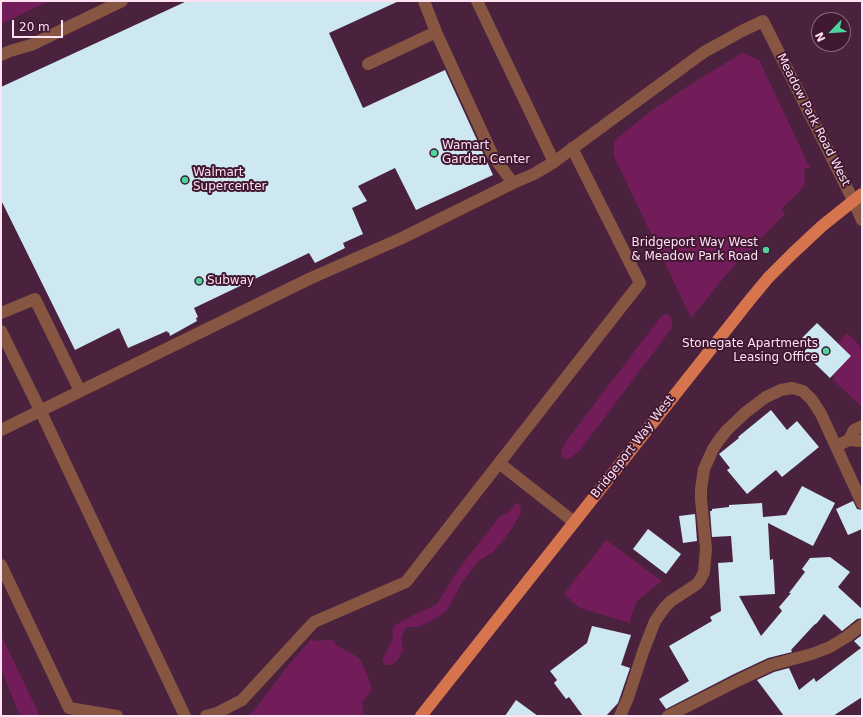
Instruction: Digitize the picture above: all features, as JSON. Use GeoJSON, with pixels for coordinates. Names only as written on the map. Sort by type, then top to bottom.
{"type":"FeatureCollection","features":[{"type":"Feature","properties":{"kind":"main road","name":"Bridgeport Way West"},"geometry":{"type":"LineString","coordinates":[[421,716],[768,278],[826,222],[858,197]]}},
{"type":"Feature","properties":{"kind":"street"},"geometry":{"type":"LineString","coordinates":[[1,55],[10,50],[31,45],[122,1]]}},
{"type":"Feature","properties":{"kind":"street"},"geometry":{"type":"LineString","coordinates":[[424,1],[436,32],[494,156],[513,183]]}},
{"type":"Feature","properties":{"kind":"street"},"geometry":{"type":"LineString","coordinates":[[477,1],[554,162]]}},
{"type":"Feature","properties":{"kind":"street","name":"Meadow Park Road West"},"geometry":{"type":"LineString","coordinates":[[572,148],[704,52],[763,21],[858,197],[862,220]]}},
{"type":"Feature","properties":{"kind":"street"},"geometry":{"type":"LineString","coordinates":[[368,64],[436,32]]}},
{"type":"Feature","properties":{"kind":"street"},"geometry":{"type":"LineString","coordinates":[[1,430],[309,279],[402,238],[534,174],[554,162],[572,148],[640,283],[498,462],[406,582],[314,622],[242,700],[217,713],[206,716]]}},
{"type":"Feature","properties":{"kind":"street"},"geometry":{"type":"LineString","coordinates":[[1,313],[35,299],[80,391]]}},
{"type":"Feature","properties":{"kind":"street"},"geometry":{"type":"LineString","coordinates":[[1,331],[185,716]]}},
{"type":"Feature","properties":{"kind":"street"},"geometry":{"type":"LineString","coordinates":[[620,716],[628,698],[655,621],[671,601],[697,584],[704,572],[706,550],[701,500],[704,469],[719,440],[727,430],[750,409],[766,397],[786,388],[792,388],[808,396],[817,407],[862,503]]}},
{"type":"Feature","properties":{"kind":"street"},"geometry":{"type":"LineString","coordinates":[[849,440],[854,430],[862,426]]}},
{"type":"Feature","properties":{"kind":"street"},"geometry":{"type":"LineString","coordinates":[[836,446],[849,440],[862,440]]}},
{"type":"Feature","properties":{"kind":"street"},"geometry":{"type":"LineString","coordinates":[[498,462],[574,522]]}},
{"type":"Feature","properties":{"kind":"street"},"geometry":{"type":"LineString","coordinates":[[1,565],[69,708],[117,716]]}},
{"type":"Feature","properties":{"kind":"street"},"geometry":{"type":"LineString","coordinates":[[668,716],[737,681],[780,662],[821,651],[830,647],[862,625]]}},
{"type":"Feature","properties":{"kind":"shaded area"},"geometry":{"type":"Polygon","coordinates":[[[1,1],[49,1],[1,24],[1,1]]]}},
{"type":"Feature","properties":{"kind":"shaded area"},"geometry":{"type":"Polygon","coordinates":[[[742,53],[759,60],[810,168],[804,168],[804,186],[781,209],[785,214],[731,269],[691,318],[614,156],[614,142],[623,133],[654,109],[742,53]]]}},
{"type":"Feature","properties":{"kind":"shaded area"},"geometry":{"type":"Polygon","coordinates":[[[665,314],[669,315],[672,320],[672,328],[581,449],[568,459],[564,459],[561,451],[565,443],[656,323],[665,314]]]}},
{"type":"Feature","properties":{"kind":"shaded area"},"geometry":{"type":"Polygon","coordinates":[[[847,333],[862,348],[861,406],[833,380],[835,378],[832,375],[851,356],[838,343],[847,333]]]}},
{"type":"Feature","properties":{"kind":"shaded area"},"geometry":{"type":"Polygon","coordinates":[[[519,503],[521,507],[520,514],[513,527],[493,552],[480,560],[474,566],[461,584],[447,610],[438,617],[418,627],[406,627],[401,638],[403,649],[398,660],[391,665],[386,665],[382,661],[393,639],[392,632],[394,626],[437,604],[456,573],[500,516],[507,513],[515,504],[519,503]]]}},
{"type":"Feature","properties":{"kind":"shaded area"},"geometry":{"type":"Polygon","coordinates":[[[606,540],[662,581],[637,601],[630,623],[580,608],[564,594],[606,540]]]}},
{"type":"Feature","properties":{"kind":"shaded area"},"geometry":{"type":"Polygon","coordinates":[[[1,635],[40,716],[21,716],[18,711],[1,668],[1,635]]]}},
{"type":"Feature","properties":{"kind":"shaded area"},"geometry":{"type":"Polygon","coordinates":[[[311,639],[314,641],[332,640],[338,646],[359,658],[366,672],[372,690],[362,702],[364,716],[248,716],[256,708],[311,639]]]}},
{"type":"Feature","properties":{"kind":"building","name":"Walmart Supercenter"},"geometry":{"type":"Polygon","coordinates":[[[187,1],[399,1],[329,33],[363,108],[445,70],[493,175],[416,210],[395,168],[358,186],[367,201],[352,208],[363,234],[343,243],[345,248],[315,263],[309,253],[194,308],[198,317],[196,318],[197,321],[170,336],[169,332],[168,333],[167,331],[128,348],[119,328],[75,350],[1,200],[1,87],[187,1]]]}},
{"type":"Feature","properties":{"kind":"building","name":"Stonegate Apartments Leasing Office"},"geometry":{"type":"Polygon","coordinates":[[[817,323],[851,356],[830,378],[803,352],[808,348],[800,340],[817,323]]]}},
{"type":"Feature","properties":{"kind":"building"},"geometry":{"type":"Polygon","coordinates":[[[771,410],[787,430],[797,421],[819,447],[782,477],[776,470],[747,494],[727,470],[730,468],[719,454],[771,410]]]}},
{"type":"Feature","properties":{"kind":"building"},"geometry":{"type":"Polygon","coordinates":[[[802,486],[835,503],[813,546],[768,523],[770,560],[773,559],[775,594],[739,596],[761,636],[782,611],[779,607],[791,593],[789,593],[805,572],[802,569],[810,558],[830,557],[850,572],[838,587],[862,609],[862,618],[857,619],[842,631],[824,614],[791,650],[792,652],[768,658],[666,709],[659,699],[689,681],[669,646],[712,621],[710,617],[721,611],[718,563],[733,562],[731,536],[712,537],[710,511],[712,511],[712,509],[729,507],[729,505],[762,503],[763,517],[786,515],[802,486]]]}},
{"type":"Feature","properties":{"kind":"building"},"geometry":{"type":"Polygon","coordinates":[[[853,501],[857,509],[862,510],[862,529],[848,535],[836,509],[853,501]]]}},
{"type":"Feature","properties":{"kind":"building"},"geometry":{"type":"Polygon","coordinates":[[[695,514],[697,541],[683,543],[679,516],[695,514]]]}},
{"type":"Feature","properties":{"kind":"building"},"geometry":{"type":"Polygon","coordinates":[[[648,529],[681,554],[666,574],[633,549],[648,529]]]}},
{"type":"Feature","properties":{"kind":"building"},"geometry":{"type":"Polygon","coordinates":[[[592,626],[631,635],[621,665],[630,668],[618,703],[606,716],[583,716],[569,697],[566,699],[554,683],[557,680],[550,671],[587,643],[592,626]]]}},
{"type":"Feature","properties":{"kind":"building"},"geometry":{"type":"Polygon","coordinates":[[[862,635],[862,697],[833,716],[784,716],[757,680],[774,672],[789,668],[799,690],[814,678],[816,682],[861,648],[854,641],[862,635]]]}},
{"type":"Feature","properties":{"kind":"building"},"geometry":{"type":"Polygon","coordinates":[[[516,700],[538,716],[505,716],[516,700]]]}},
{"type":"Feature","properties":{"kind":"place","name":"Wamart Garden Center"},"geometry":{"type":"Point","coordinates":[434,153]}},
{"type":"Feature","properties":{"kind":"place","name":"Walmart Supercenter"},"geometry":{"type":"Point","coordinates":[185,180]}},
{"type":"Feature","properties":{"kind":"place","name":"Bridgeport Way West & Meadow Park Road"},"geometry":{"type":"Point","coordinates":[766,250]}},
{"type":"Feature","properties":{"kind":"place","name":"Subway"},"geometry":{"type":"Point","coordinates":[199,281]}},
{"type":"Feature","properties":{"kind":"place","name":"Stonegate Apartments Leasing Office"},"geometry":{"type":"Point","coordinates":[826,351]}}]}
